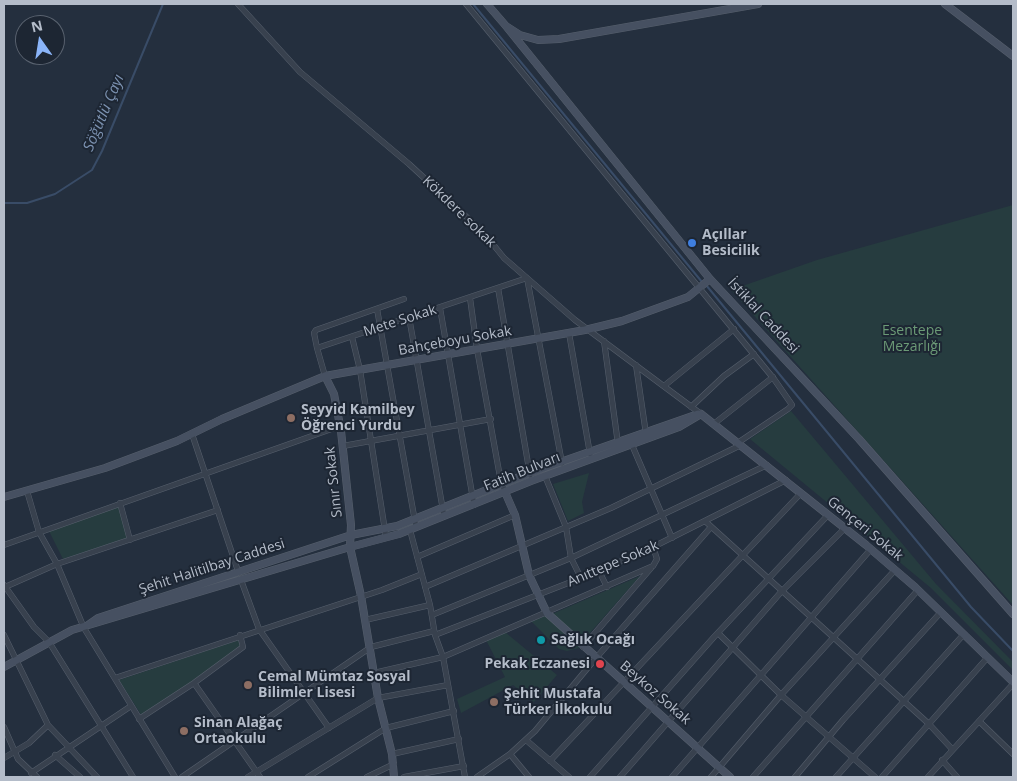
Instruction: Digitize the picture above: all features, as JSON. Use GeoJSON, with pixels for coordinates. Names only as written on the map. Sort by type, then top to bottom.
{"type":"FeatureCollection","features":[{"type":"Feature","properties":{"kind":"street","name":"Kökdere sokak"},"geometry":{"type":"LineString","coordinates":[[238,4],[300,72],[409,164],[484,233],[504,258],[575,320],[691,407]]}},
{"type":"Feature","properties":{"kind":"street"},"geometry":{"type":"LineString","coordinates":[[425,587],[651,490],[741,443],[792,405],[773,377],[734,329],[699,289],[466,4]]}},
{"type":"Feature","properties":{"kind":"street","name":"İstiklal Caddesi"},"geometry":{"type":"LineString","coordinates":[[487,4],[709,280],[859,439],[1013,614]]}},
{"type":"Feature","properties":{"kind":"street"},"geometry":{"type":"LineString","coordinates":[[506,26],[520,35],[529,38],[560,39],[758,4]]}},
{"type":"Feature","properties":{"kind":"street"},"geometry":{"type":"LineString","coordinates":[[945,4],[1013,56]]}},
{"type":"Feature","properties":{"kind":"street","name":"Mete Sokak"},"geometry":{"type":"LineString","coordinates":[[386,537],[360,370],[352,337],[527,278]]}},
{"type":"Feature","properties":{"kind":"street"},"geometry":{"type":"LineString","coordinates":[[527,278],[562,465],[701,414]]}},
{"type":"Feature","properties":{"kind":"street","name":"Bahçeboyu Sokak"},"geometry":{"type":"LineString","coordinates":[[4,497],[105,468],[192,434],[222,419],[326,376],[588,329],[639,316],[688,297],[709,280]]}},
{"type":"Feature","properties":{"kind":"street"},"geometry":{"type":"LineString","coordinates":[[498,288],[530,481]]}},
{"type":"Feature","properties":{"kind":"street"},"geometry":{"type":"LineString","coordinates":[[470,298],[477,348],[505,492]]}},
{"type":"Feature","properties":{"kind":"street"},"geometry":{"type":"LineString","coordinates":[[404,299],[377,309],[382,327],[414,519],[413,529],[417,557],[430,604],[435,633],[443,657],[465,777]]}},
{"type":"Feature","properties":{"kind":"street"},"geometry":{"type":"LineString","coordinates":[[440,308],[474,505]]}},
{"type":"Feature","properties":{"kind":"street","name":"Sınır Sokak"},"geometry":{"type":"LineString","coordinates":[[377,309],[316,330],[314,333],[326,376],[334,394],[340,426],[350,547],[371,647],[378,698],[394,764],[394,777]]}},
{"type":"Feature","properties":{"kind":"street"},"geometry":{"type":"LineString","coordinates":[[409,317],[444,516]]}},
{"type":"Feature","properties":{"kind":"street"},"geometry":{"type":"LineString","coordinates":[[664,386],[734,329]]}},
{"type":"Feature","properties":{"kind":"street"},"geometry":{"type":"LineString","coordinates":[[569,333],[590,456]]}},
{"type":"Feature","properties":{"kind":"street"},"geometry":{"type":"LineString","coordinates":[[317,348],[352,337]]}},
{"type":"Feature","properties":{"kind":"street"},"geometry":{"type":"LineString","coordinates":[[604,340],[618,446]]}},
{"type":"Feature","properties":{"kind":"street"},"geometry":{"type":"LineString","coordinates":[[691,407],[724,376],[754,354]]}},
{"type":"Feature","properties":{"kind":"street"},"geometry":{"type":"LineString","coordinates":[[636,365],[647,435]]}},
{"type":"Feature","properties":{"kind":"street"},"geometry":{"type":"LineString","coordinates":[[715,423],[773,377]]}},
{"type":"Feature","properties":{"kind":"street","name":"Gençeri Sokak"},"geometry":{"type":"LineString","coordinates":[[691,407],[741,443],[871,549],[918,590],[1013,683]]}},
{"type":"Feature","properties":{"kind":"street"},"geometry":{"type":"LineString","coordinates":[[343,446],[491,420]]}},
{"type":"Feature","properties":{"kind":"street"},"geometry":{"type":"LineString","coordinates":[[4,545],[340,426]]}},
{"type":"Feature","properties":{"kind":"street"},"geometry":{"type":"LineString","coordinates":[[192,434],[238,571]]}},
{"type":"Feature","properties":{"kind":"street"},"geometry":{"type":"LineString","coordinates":[[618,446],[632,445],[647,435]]}},
{"type":"Feature","properties":{"kind":"street"},"geometry":{"type":"LineString","coordinates":[[632,445],[672,538]]}},
{"type":"Feature","properties":{"kind":"street","name":"Şehit Halitilbay Caddesi"},"geometry":{"type":"LineString","coordinates":[[84,628],[98,618],[350,535],[414,519],[529,473],[562,465]]}},
{"type":"Feature","properties":{"kind":"street","name":"Fatih Bulvarı"},"geometry":{"type":"LineString","coordinates":[[350,547],[413,529],[545,476],[562,465]]}},
{"type":"Feature","properties":{"kind":"street"},"geometry":{"type":"LineString","coordinates":[[432,615],[570,558],[767,465]]}},
{"type":"Feature","properties":{"kind":"street"},"geometry":{"type":"LineString","coordinates":[[545,476],[566,527],[570,558],[581,578]]}},
{"type":"Feature","properties":{"kind":"street","name":"Anıttepe Sokak"},"geometry":{"type":"LineString","coordinates":[[371,647],[435,633],[537,596],[653,547],[786,480]]}},
{"type":"Feature","properties":{"kind":"street"},"geometry":{"type":"LineString","coordinates":[[27,491],[39,532],[58,564],[84,628],[175,777]]}},
{"type":"Feature","properties":{"kind":"street","name":"Beykoz Sokak"},"geometry":{"type":"LineString","coordinates":[[505,492],[515,515],[524,546],[529,575],[537,596],[547,613],[730,777]]}},
{"type":"Feature","properties":{"kind":"street"},"geometry":{"type":"LineString","coordinates":[[550,761],[801,493]]}},
{"type":"Feature","properties":{"kind":"street"},"geometry":{"type":"LineString","coordinates":[[120,503],[130,540]]}},
{"type":"Feature","properties":{"kind":"street"},"geometry":{"type":"LineString","coordinates":[[133,777],[49,642],[34,627],[4,586],[58,564],[218,510]]}},
{"type":"Feature","properties":{"kind":"street"},"geometry":{"type":"LineString","coordinates":[[417,557],[515,515]]}},
{"type":"Feature","properties":{"kind":"street"},"geometry":{"type":"LineString","coordinates":[[590,777],[767,578],[828,515]]}},
{"type":"Feature","properties":{"kind":"street"},"geometry":{"type":"LineString","coordinates":[[705,521],[781,592],[929,724],[952,748]]}},
{"type":"Feature","properties":{"kind":"street"},"geometry":{"type":"LineString","coordinates":[[479,777],[526,740],[711,527]]}},
{"type":"Feature","properties":{"kind":"street"},"geometry":{"type":"LineString","coordinates":[[620,777],[781,592],[845,528]]}},
{"type":"Feature","properties":{"kind":"street","name":"Şehit Halitilbay Caddesi"},"geometry":{"type":"LineString","coordinates":[[4,667],[72,630],[84,628],[350,547]]}},
{"type":"Feature","properties":{"kind":"street"},"geometry":{"type":"LineString","coordinates":[[583,647],[653,566],[657,559],[653,547]]}},
{"type":"Feature","properties":{"kind":"street"},"geometry":{"type":"LineString","coordinates":[[672,777],[871,549]]}},
{"type":"Feature","properties":{"kind":"street"},"geometry":{"type":"LineString","coordinates":[[374,673],[443,657],[653,566]]}},
{"type":"Feature","properties":{"kind":"street"},"geometry":{"type":"LineString","coordinates":[[712,777],[781,694],[895,570]]}},
{"type":"Feature","properties":{"kind":"street"},"geometry":{"type":"LineString","coordinates":[[599,571],[607,587]]}},
{"type":"Feature","properties":{"kind":"street"},"geometry":{"type":"LineString","coordinates":[[114,678],[422,574]]}},
{"type":"Feature","properties":{"kind":"street"},"geometry":{"type":"LineString","coordinates":[[241,580],[260,629],[329,728]]}},
{"type":"Feature","properties":{"kind":"street"},"geometry":{"type":"LineString","coordinates":[[752,777],[918,590]]}},
{"type":"Feature","properties":{"kind":"street"},"geometry":{"type":"LineString","coordinates":[[365,620],[430,604]]}},
{"type":"Feature","properties":{"kind":"street"},"geometry":{"type":"LineString","coordinates":[[795,777],[830,735],[941,612]]}},
{"type":"Feature","properties":{"kind":"street"},"geometry":{"type":"LineString","coordinates":[[718,633],[760,675],[805,716],[830,735],[875,777]]}},
{"type":"Feature","properties":{"kind":"street"},"geometry":{"type":"LineString","coordinates":[[836,777],[964,634]]}},
{"type":"Feature","properties":{"kind":"street"},"geometry":{"type":"LineString","coordinates":[[4,635],[15,661],[48,725],[69,745],[94,776]]}},
{"type":"Feature","properties":{"kind":"street"},"geometry":{"type":"LineString","coordinates":[[139,719],[194,683],[243,647],[240,635]]}},
{"type":"Feature","properties":{"kind":"street"},"geometry":{"type":"LineString","coordinates":[[182,777],[371,647]]}},
{"type":"Feature","properties":{"kind":"street"},"geometry":{"type":"LineString","coordinates":[[882,777],[988,657]]}},
{"type":"Feature","properties":{"kind":"street"},"geometry":{"type":"LineString","coordinates":[[194,683],[260,777]]}},
{"type":"Feature","properties":{"kind":"street"},"geometry":{"type":"LineString","coordinates":[[928,777],[952,748],[1013,683]]}},
{"type":"Feature","properties":{"kind":"street"},"geometry":{"type":"LineString","coordinates":[[248,777],[378,698],[448,684]]}},
{"type":"Feature","properties":{"kind":"street"},"geometry":{"type":"LineString","coordinates":[[31,773],[69,745],[131,706]]}},
{"type":"Feature","properties":{"kind":"street"},"geometry":{"type":"LineString","coordinates":[[308,777],[386,728],[454,711]]}},
{"type":"Feature","properties":{"kind":"street"},"geometry":{"type":"LineString","coordinates":[[979,721],[1013,754]]}},
{"type":"Feature","properties":{"kind":"street"},"geometry":{"type":"LineString","coordinates":[[4,758],[29,743],[48,725]]}},
{"type":"Feature","properties":{"kind":"street"},"geometry":{"type":"LineString","coordinates":[[4,727],[18,760],[37,777]]}},
{"type":"Feature","properties":{"kind":"street"},"geometry":{"type":"LineString","coordinates":[[392,754],[459,739]]}},
{"type":"Feature","properties":{"kind":"street"},"geometry":{"type":"LineString","coordinates":[[526,740],[569,777]]}},
{"type":"Feature","properties":{"kind":"street"},"geometry":{"type":"LineString","coordinates":[[510,754],[529,777]]}},
{"type":"Feature","properties":{"kind":"street"},"geometry":{"type":"LineString","coordinates":[[55,755],[80,777]]}},
{"type":"Feature","properties":{"kind":"street"},"geometry":{"type":"LineString","coordinates":[[942,760],[958,777]]}},
{"type":"Feature","properties":{"kind":"street"},"geometry":{"type":"LineString","coordinates":[[366,777],[394,764]]}},
{"type":"Feature","properties":{"kind":"street"},"geometry":{"type":"LineString","coordinates":[[404,777],[464,766]]}},
{"type":"Feature","properties":{"kind":"green space","name":"Esentepe Mezarlığı"},"geometry":{"type":"Polygon","coordinates":[[[1013,205],[1013,605],[731,290],[817,260],[1013,205]]]}},
{"type":"Feature","properties":{"kind":"green space"},"geometry":{"type":"Polygon","coordinates":[[[791,411],[936,584],[1013,662],[1013,670],[931,588],[750,439],[791,411]]]}},
{"type":"Feature","properties":{"kind":"green space"},"geometry":{"type":"Polygon","coordinates":[[[589,473],[582,502],[584,513],[568,521],[553,484],[589,473]]]}},
{"type":"Feature","properties":{"kind":"green space"},"geometry":{"type":"Polygon","coordinates":[[[120,506],[128,538],[63,559],[49,531],[120,506]]]}},
{"type":"Feature","properties":{"kind":"green space"},"geometry":{"type":"Polygon","coordinates":[[[640,576],[582,642],[552,614],[640,576]]]}},
{"type":"Feature","properties":{"kind":"green space"},"geometry":{"type":"Polygon","coordinates":[[[548,615],[583,647],[567,651],[559,649],[531,621],[548,615]]]}},
{"type":"Feature","properties":{"kind":"green space"},"geometry":{"type":"Polygon","coordinates":[[[505,632],[557,675],[534,702],[513,685],[461,713],[457,699],[505,677],[486,640],[505,632]]]}},
{"type":"Feature","properties":{"kind":"green space"},"geometry":{"type":"Polygon","coordinates":[[[242,639],[244,647],[142,716],[119,680],[242,639]]]}},
{"type":"Feature","properties":{"kind":"waterway","name":"Söğütlü Çayı"},"geometry":{"type":"LineString","coordinates":[[4,203],[27,203],[55,194],[92,170],[102,151],[163,4]]}},
{"type":"Feature","properties":{"kind":"waterway"},"geometry":{"type":"LineString","coordinates":[[473,4],[702,282]]}},
{"type":"Feature","properties":{"kind":"waterway"},"geometry":{"type":"LineString","coordinates":[[706,285],[971,607],[1013,651]]}},
{"type":"Feature","properties":{"kind":"place","name":"Açıllar Besicilik"},"geometry":{"type":"Point","coordinates":[692,243]}},
{"type":"Feature","properties":{"kind":"place","name":"Seyyid Kamilbey Öğrenci Yurdu"},"geometry":{"type":"Point","coordinates":[291,418]}},
{"type":"Feature","properties":{"kind":"place","name":"Sağlık Ocağı"},"geometry":{"type":"Point","coordinates":[541,640]}},
{"type":"Feature","properties":{"kind":"place","name":"Pekak Eczanesi"},"geometry":{"type":"Point","coordinates":[600,664]}},
{"type":"Feature","properties":{"kind":"place","name":"Cemal Mümtaz Sosyal Bilimler Lisesi"},"geometry":{"type":"Point","coordinates":[248,685]}},
{"type":"Feature","properties":{"kind":"place","name":"Şehit Mustafa Türker İlkokulu"},"geometry":{"type":"Point","coordinates":[494,702]}},
{"type":"Feature","properties":{"kind":"place","name":"Sinan Alağaç Ortaokulu"},"geometry":{"type":"Point","coordinates":[184,731]}}]}
